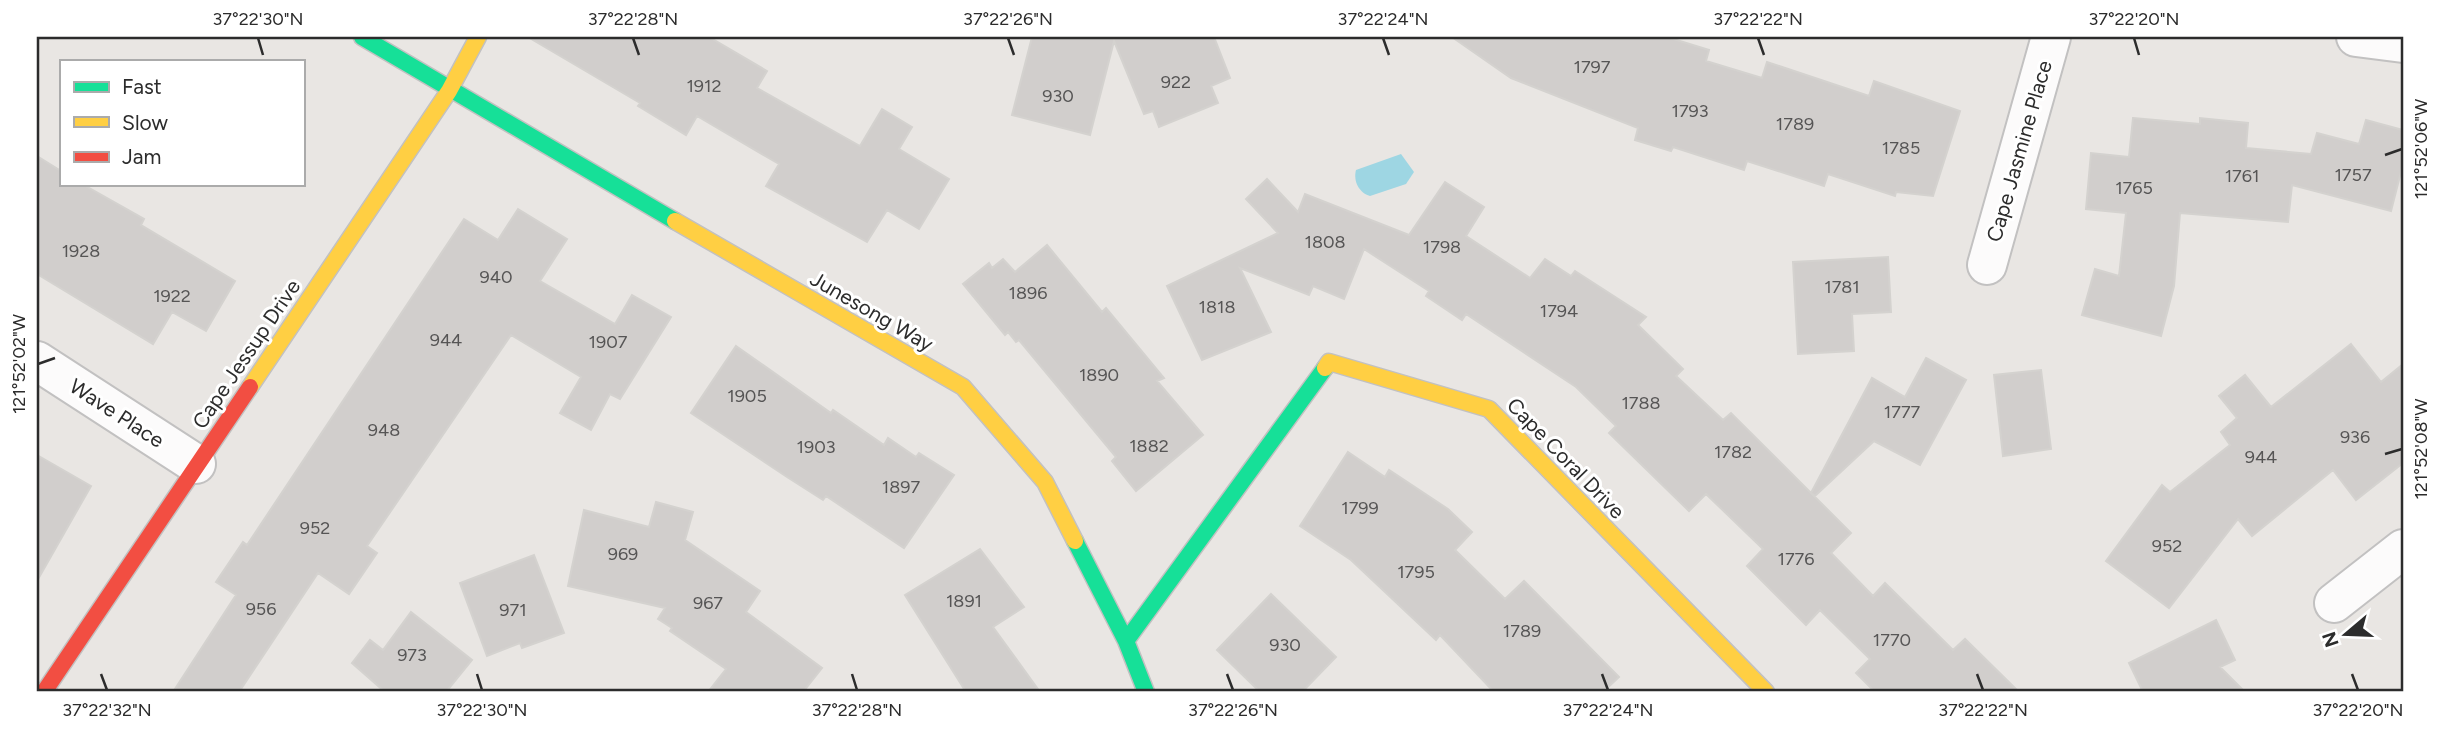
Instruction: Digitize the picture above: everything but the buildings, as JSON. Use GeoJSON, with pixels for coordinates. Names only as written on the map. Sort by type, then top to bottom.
{"type":"FeatureCollection","features":[{"type":"Feature","properties":{"kind":"street","name":"Junesong Way"},"geometry":{"type":"LineString","coordinates":[[362,37],[449,91],[963,387],[1045,482],[1126,641],[1146,692]]}},
{"type":"Feature","properties":{"kind":"street","name":"Cape Jessup Drive"},"geometry":{"type":"LineString","coordinates":[[44,692],[449,91],[478,37]]}},
{"type":"Feature","properties":{"kind":"street","name":"Cape Jasmine Place"},"geometry":{"type":"LineString","coordinates":[[1987,265],[2051,37]]}},
{"type":"Feature","properties":{"kind":"street"},"geometry":{"type":"LineString","coordinates":[[2356,37],[2403,43]]}},
{"type":"Feature","properties":{"kind":"street","name":"Wave Place"},"geometry":{"type":"LineString","coordinates":[[37,361],[196,464]]}},
{"type":"Feature","properties":{"kind":"street","name":"Cape Coral Drive"},"geometry":{"type":"LineString","coordinates":[[1126,641],[1329,362],[1489,408],[1766,692]]}},
{"type":"Feature","properties":{"kind":"street"},"geometry":{"type":"LineString","coordinates":[[2334,603],[2403,549]]}},
{"type":"Feature","properties":{"kind":"water"},"geometry":{"type":"Polygon","coordinates":[[[1401,154],[1414,172],[1406,184],[1370,196],[1360,189],[1355,178],[1356,170],[1401,154]]]}},
{"type":"Feature","properties":{"kind":"traffic: fast"},"geometry":{"type":"LineString","coordinates":[[362,37],[675,221]]}},
{"type":"Feature","properties":{"kind":"traffic: fast"},"geometry":{"type":"LineString","coordinates":[[1126,641],[1325,368]]}},
{"type":"Feature","properties":{"kind":"traffic: fast"},"geometry":{"type":"LineString","coordinates":[[1075,541],[1126,641],[1146,692]]}},
{"type":"Feature","properties":{"kind":"traffic: slow"},"geometry":{"type":"LineString","coordinates":[[250,387],[449,91],[478,37]]}},
{"type":"Feature","properties":{"kind":"traffic: slow"},"geometry":{"type":"LineString","coordinates":[[675,221],[963,387],[1045,482],[1075,541]]}},
{"type":"Feature","properties":{"kind":"traffic: slow"},"geometry":{"type":"LineString","coordinates":[[1325,368],[1329,362],[1489,409],[1766,692]]}},
{"type":"Feature","properties":{"kind":"traffic: jam"},"geometry":{"type":"LineString","coordinates":[[44,692],[250,387]]}}]}
